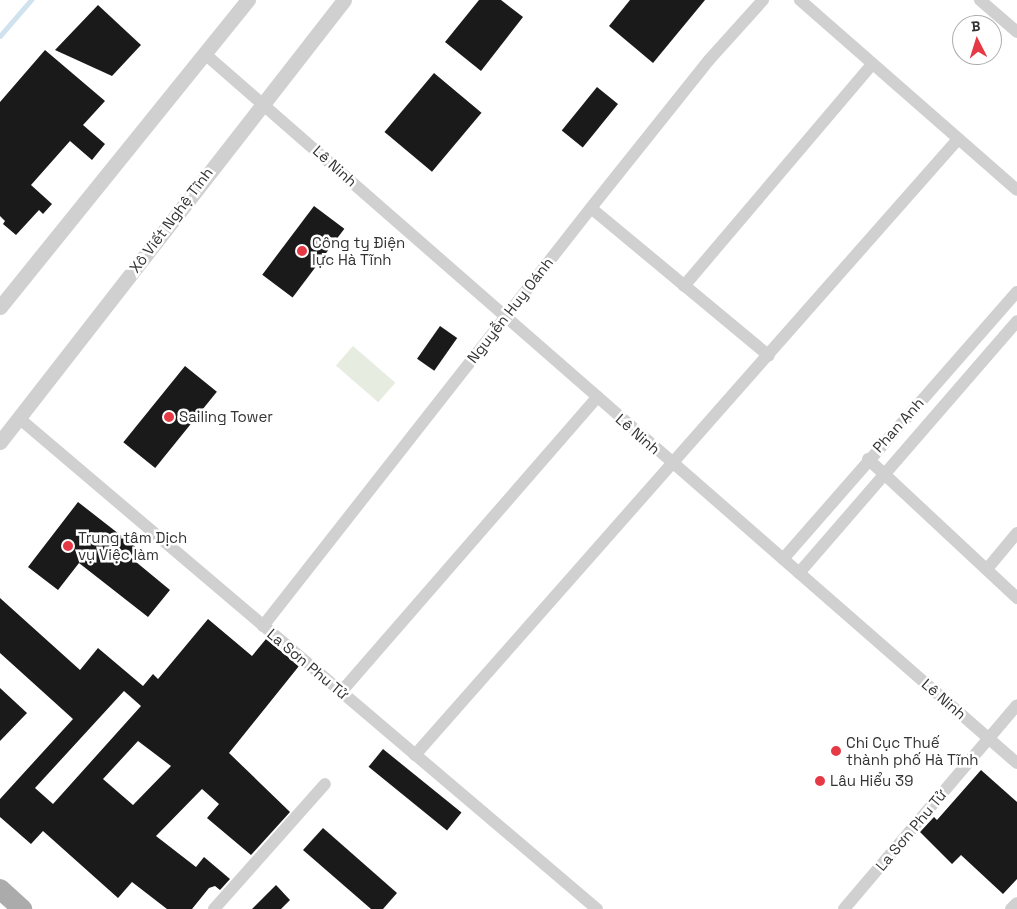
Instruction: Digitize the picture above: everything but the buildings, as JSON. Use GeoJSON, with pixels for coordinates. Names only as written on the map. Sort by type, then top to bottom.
{"type":"FeatureCollection","features":[{"type":"Feature","properties":{"kind":"main road"},"geometry":{"type":"LineString","coordinates":[[0,889],[22,909]]}},
{"type":"Feature","properties":{"kind":"street"},"geometry":{"type":"LineString","coordinates":[[0,308],[248,0]]}},
{"type":"Feature","properties":{"kind":"street","name":"Xô Viết Nghệ Tĩnh"},"geometry":{"type":"LineString","coordinates":[[0,442],[262,101],[344,0]]}},
{"type":"Feature","properties":{"kind":"street","name":"Nguyễn Huy Oánh"},"geometry":{"type":"LineString","coordinates":[[263,626],[504,317],[709,60],[763,0]]}},
{"type":"Feature","properties":{"kind":"street"},"geometry":{"type":"LineString","coordinates":[[800,0],[1017,190]]}},
{"type":"Feature","properties":{"kind":"street"},"geometry":{"type":"LineString","coordinates":[[980,0],[1017,32]]}},
{"type":"Feature","properties":{"kind":"street","name":"Lê Ninh"},"geometry":{"type":"LineString","coordinates":[[204,54],[262,101],[504,317],[1017,763]]}},
{"type":"Feature","properties":{"kind":"street"},"geometry":{"type":"LineString","coordinates":[[684,286],[872,64]]}},
{"type":"Feature","properties":{"kind":"street"},"geometry":{"type":"LineString","coordinates":[[415,755],[672,463],[769,356],[958,139]]}},
{"type":"Feature","properties":{"kind":"street"},"geometry":{"type":"LineString","coordinates":[[591,208],[769,356]]}},
{"type":"Feature","properties":{"kind":"street","name":"Phan Anh"},"geometry":{"type":"LineString","coordinates":[[783,559],[868,459],[1017,292]]}},
{"type":"Feature","properties":{"kind":"street","name":"Phan Anh"},"geometry":{"type":"LineString","coordinates":[[799,573],[1017,321]]}},
{"type":"Feature","properties":{"kind":"street"},"geometry":{"type":"LineString","coordinates":[[341,692],[596,397]]}},
{"type":"Feature","properties":{"kind":"street","name":"La Sơn Phu Tử"},"geometry":{"type":"LineString","coordinates":[[20,418],[597,909]]}},
{"type":"Feature","properties":{"kind":"street"},"geometry":{"type":"LineString","coordinates":[[868,459],[1017,598]]}},
{"type":"Feature","properties":{"kind":"street"},"geometry":{"type":"LineString","coordinates":[[987,568],[1017,533]]}},
{"type":"Feature","properties":{"kind":"street","name":"La Sơn Phu Tử"},"geometry":{"type":"LineString","coordinates":[[844,909],[1017,705]]}},
{"type":"Feature","properties":{"kind":"street"},"geometry":{"type":"LineString","coordinates":[[214,909],[324,784]]}},
{"type":"Feature","properties":{"kind":"street"},"geometry":{"type":"LineString","coordinates":[[1011,909],[1017,902]]}},
{"type":"Feature","properties":{"kind":"shaded area"},"geometry":{"type":"Polygon","coordinates":[[[353,346],[395,383],[378,402],[336,366],[353,346]]]}},
{"type":"Feature","properties":{"kind":"waterway"},"geometry":{"type":"LineString","coordinates":[[0,36],[31,0]]}},
{"type":"Feature","properties":{"kind":"place","name":"Công ty Điện lực Hà Tĩnh"},"geometry":{"type":"Point","coordinates":[302,251]}},
{"type":"Feature","properties":{"kind":"place","name":"Sailing Tower"},"geometry":{"type":"Point","coordinates":[169,417]}},
{"type":"Feature","properties":{"kind":"place","name":"Trung tâm Dịch vụ Việc làm"},"geometry":{"type":"Point","coordinates":[68,546]}},
{"type":"Feature","properties":{"kind":"place","name":"Chi Cục Thuế thành phố Hà Tĩnh"},"geometry":{"type":"Point","coordinates":[836,751]}},
{"type":"Feature","properties":{"kind":"place","name":"Lâu Hiểu 39"},"geometry":{"type":"Point","coordinates":[820,781]}}]}
